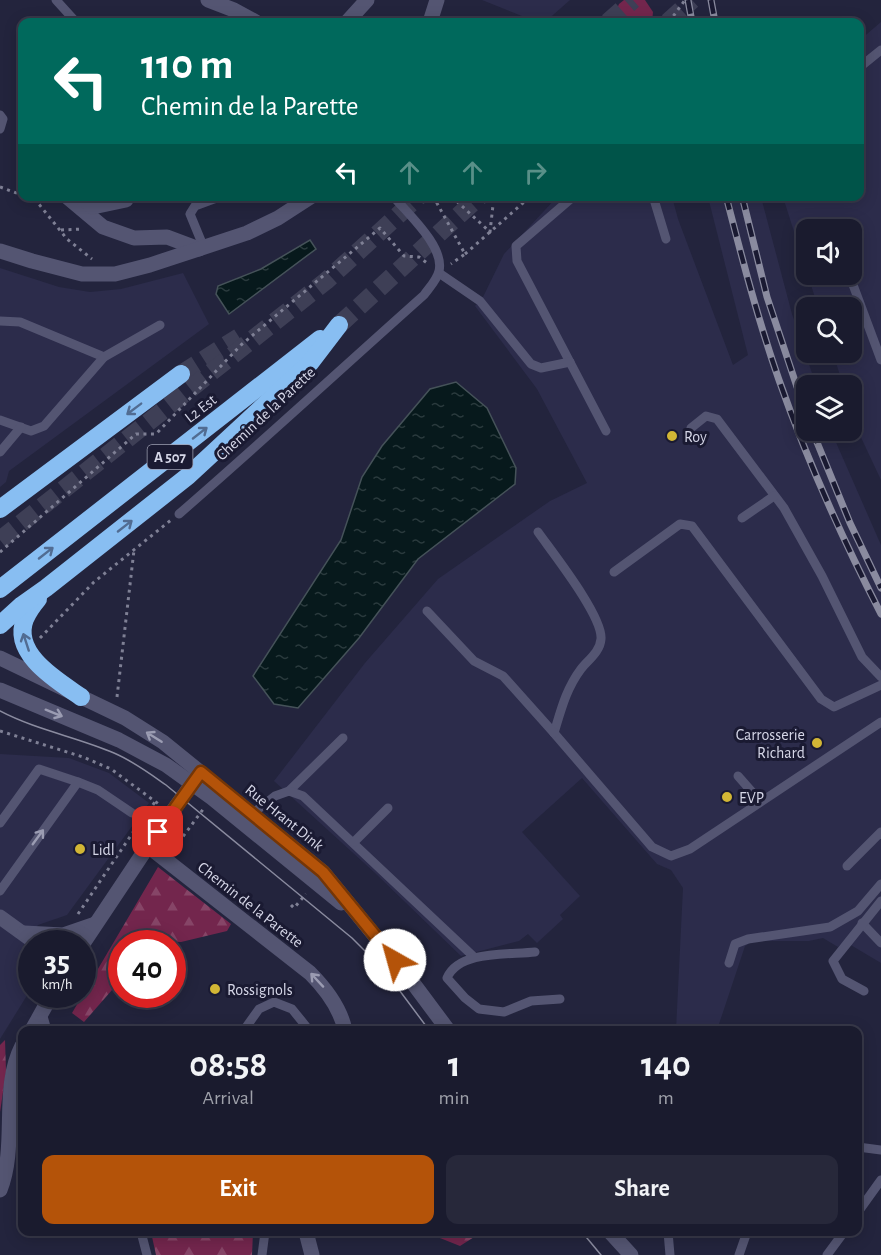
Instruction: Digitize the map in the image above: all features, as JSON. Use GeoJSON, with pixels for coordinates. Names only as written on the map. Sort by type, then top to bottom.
{"type":"FeatureCollection","features":[{"type":"Feature","properties":{"kind":"highway","name":"L2 Est"},"geometry":{"type":"LineString","coordinates":[[0,589],[339,325],[310,363],[188,476],[46,588]]}},
{"type":"Feature","properties":{"kind":"highway"},"geometry":{"type":"LineString","coordinates":[[0,509],[181,374]]}},
{"type":"Feature","properties":{"kind":"highway"},"geometry":{"type":"LineString","coordinates":[[0,625],[46,588]]}},
{"type":"Feature","properties":{"kind":"highway"},"geometry":{"type":"LineString","coordinates":[[46,588],[24,620],[23,632],[27,647],[47,673],[81,697]]}},
{"type":"Feature","properties":{"kind":"street"},"geometry":{"type":"LineString","coordinates":[[208,0],[249,18]]}},
{"type":"Feature","properties":{"kind":"street"},"geometry":{"type":"LineString","coordinates":[[351,18],[367,0]]}},
{"type":"Feature","properties":{"kind":"street"},"geometry":{"type":"LineString","coordinates":[[431,18],[437,0]]}},
{"type":"Feature","properties":{"kind":"street"},"geometry":{"type":"LineString","coordinates":[[72,201],[103,227],[134,238],[167,237],[201,248]]}},
{"type":"Feature","properties":{"kind":"street"},"geometry":{"type":"LineString","coordinates":[[85,201],[93,207],[118,201]]}},
{"type":"Feature","properties":{"kind":"street"},"geometry":{"type":"LineString","coordinates":[[0,251],[82,274],[110,274],[150,265],[247,234],[304,201]]}},
{"type":"Feature","properties":{"kind":"street"},"geometry":{"type":"LineString","coordinates":[[0,658],[115,714],[163,742],[197,777]]}},
{"type":"Feature","properties":{"kind":"street"},"geometry":{"type":"LineString","coordinates":[[0,690],[120,740],[166,765],[197,777]]}},
{"type":"Feature","properties":{"kind":"street"},"geometry":{"type":"LineString","coordinates":[[92,930],[197,777]]}},
{"type":"Feature","properties":{"kind":"street","name":"Rue Hrant Dink"},"geometry":{"type":"LineString","coordinates":[[197,777],[252,814],[323,872],[410,978],[445,1026]]}},
{"type":"Feature","properties":{"kind":"street","name":"Rue Hrant Dink"},"geometry":{"type":"LineString","coordinates":[[197,777],[365,922]]}},
{"type":"Feature","properties":{"kind":"street","name":"Chemin de la Parette"},"geometry":{"type":"LineString","coordinates":[[148,846],[310,973],[330,996],[344,1026]]}},
{"type":"Feature","properties":{"kind":"street"},"geometry":{"type":"LineString","coordinates":[[0,917],[20,930]]}},
{"type":"Feature","properties":{"kind":"street"},"geometry":{"type":"LineString","coordinates":[[78,930],[96,924]]}},
{"type":"Feature","properties":{"kind":"street"},"geometry":{"type":"LineString","coordinates":[[34,1026],[45,1008]]}},
{"type":"Feature","properties":{"kind":"street"},"geometry":{"type":"LineString","coordinates":[[0,1190],[6,1176],[9,1141],[9,1087],[18,1059]]}},
{"type":"Feature","properties":{"kind":"street"},"geometry":{"type":"LineString","coordinates":[[307,1236],[312,1255]]}},
{"type":"Feature","properties":{"kind":"street"},"geometry":{"type":"LineString","coordinates":[[614,1236],[631,1255]]}},
{"type":"Feature","properties":{"kind":"lane"},"geometry":{"type":"LineString","coordinates":[[56,0],[72,18]]}},
{"type":"Feature","properties":{"kind":"lane"},"geometry":{"type":"LineString","coordinates":[[864,64],[881,50]]}},
{"type":"Feature","properties":{"kind":"lane"},"geometry":{"type":"LineString","coordinates":[[0,115],[3,119],[0,129]]}},
{"type":"Feature","properties":{"kind":"lane"},"geometry":{"type":"LineString","coordinates":[[201,248],[190,214],[195,206],[208,201]]}},
{"type":"Feature","properties":{"kind":"lane"},"geometry":{"type":"LineString","coordinates":[[397,201],[434,245],[441,259],[439,273],[480,301],[531,364],[541,368],[570,362]]}},
{"type":"Feature","properties":{"kind":"lane"},"geometry":{"type":"LineString","coordinates":[[568,201],[516,246],[517,261],[606,431]]}},
{"type":"Feature","properties":{"kind":"lane"},"geometry":{"type":"LineString","coordinates":[[655,201],[666,239]]}},
{"type":"Feature","properties":{"kind":"lane","name":"Chemin de la Parette"},"geometry":{"type":"LineString","coordinates":[[179,514],[424,295],[439,273]]}},
{"type":"Feature","properties":{"kind":"lane"},"geometry":{"type":"LineString","coordinates":[[853,285],[881,360]]}},
{"type":"Feature","properties":{"kind":"lane"},"geometry":{"type":"LineString","coordinates":[[0,321],[20,322],[104,357]]}},
{"type":"Feature","properties":{"kind":"lane"},"geometry":{"type":"LineString","coordinates":[[0,420],[31,431],[44,426],[104,357],[160,325]]}},
{"type":"Feature","properties":{"kind":"lane"},"geometry":{"type":"LineString","coordinates":[[692,428],[706,416],[717,419],[784,508],[822,576],[862,657],[881,677]]}},
{"type":"Feature","properties":{"kind":"lane"},"geometry":{"type":"LineString","coordinates":[[0,452],[21,428]]}},
{"type":"Feature","properties":{"kind":"lane"},"geometry":{"type":"LineString","coordinates":[[742,519],[774,496]]}},
{"type":"Feature","properties":{"kind":"lane"},"geometry":{"type":"LineString","coordinates":[[614,572],[680,524],[692,526],[821,699],[834,707],[881,686]]}},
{"type":"Feature","properties":{"kind":"lane"},"geometry":{"type":"LineString","coordinates":[[538,532],[590,607],[598,623],[602,639],[595,654],[581,669],[566,693],[554,733]]}},
{"type":"Feature","properties":{"kind":"lane"},"geometry":{"type":"LineString","coordinates":[[427,611],[474,661],[503,676],[652,847],[671,856],[690,849],[881,723]]}},
{"type":"Feature","properties":{"kind":"lane"},"geometry":{"type":"LineString","coordinates":[[252,814],[275,796],[289,791],[343,738]]}},
{"type":"Feature","properties":{"kind":"lane"},"geometry":{"type":"LineString","coordinates":[[0,823],[39,769],[98,790],[132,813]]}},
{"type":"Feature","properties":{"kind":"lane"},"geometry":{"type":"LineString","coordinates":[[738,776],[760,801]]}},
{"type":"Feature","properties":{"kind":"lane"},"geometry":{"type":"LineString","coordinates":[[2,884],[78,782]]}},
{"type":"Feature","properties":{"kind":"lane"},"geometry":{"type":"LineString","coordinates":[[289,791],[303,796],[474,957]]}},
{"type":"Feature","properties":{"kind":"lane"},"geometry":{"type":"LineString","coordinates":[[354,842],[388,808]]}},
{"type":"Feature","properties":{"kind":"lane"},"geometry":{"type":"LineString","coordinates":[[847,866],[881,832]]}},
{"type":"Feature","properties":{"kind":"lane"},"geometry":{"type":"LineString","coordinates":[[729,963],[735,944],[748,939],[830,927],[858,911],[881,884]]}},
{"type":"Feature","properties":{"kind":"lane"},"geometry":{"type":"LineString","coordinates":[[864,992],[842,979],[833,961],[881,901]]}},
{"type":"Feature","properties":{"kind":"lane"},"geometry":{"type":"LineString","coordinates":[[862,923],[881,943]]}},
{"type":"Feature","properties":{"kind":"lane"},"geometry":{"type":"LineString","coordinates":[[535,952],[474,957],[464,960],[449,973],[447,978],[465,998],[479,1009],[504,1012],[531,1001],[560,999]]}},
{"type":"Feature","properties":{"kind":"lane"},"geometry":{"type":"LineString","coordinates":[[247,1026],[259,1008],[274,1002],[292,1009],[306,1026]]}},
{"type":"Feature","properties":{"kind":"lane"},"geometry":{"type":"LineString","coordinates":[[42,1014],[46,1026]]}},
{"type":"Feature","properties":{"kind":"lane"},"geometry":{"type":"LineString","coordinates":[[862,1148],[881,1150]]}},
{"type":"Feature","properties":{"kind":"lane"},"geometry":{"type":"LineString","coordinates":[[862,1206],[881,1180]]}},
{"type":"Feature","properties":{"kind":"lane"},"geometry":{"type":"LineString","coordinates":[[142,1236],[147,1255]]}},
{"type":"Feature","properties":{"kind":"lane"},"geometry":{"type":"LineString","coordinates":[[262,1255],[265,1236]]}},
{"type":"Feature","properties":{"kind":"lane"},"geometry":{"type":"LineString","coordinates":[[668,1236],[670,1255]]}},
{"type":"Feature","properties":{"kind":"lane"},"geometry":{"type":"LineString","coordinates":[[739,1255],[746,1236]]}},
{"type":"Feature","properties":{"kind":"lane"},"geometry":{"type":"LineString","coordinates":[[827,1255],[841,1236]]}},
{"type":"Feature","properties":{"kind":"path"},"geometry":{"type":"LineString","coordinates":[[672,18],[685,0]]}},
{"type":"Feature","properties":{"kind":"path"},"geometry":{"type":"LineString","coordinates":[[0,187],[18,194]]}},
{"type":"Feature","properties":{"kind":"path"},"geometry":{"type":"LineString","coordinates":[[35,201],[67,239],[110,274]]}},
{"type":"Feature","properties":{"kind":"path"},"geometry":{"type":"LineString","coordinates":[[436,201],[465,254]]}},
{"type":"Feature","properties":{"kind":"path"},"geometry":{"type":"LineString","coordinates":[[456,201],[490,232]]}},
{"type":"Feature","properties":{"kind":"path"},"geometry":{"type":"LineString","coordinates":[[490,232],[493,201]]}},
{"type":"Feature","properties":{"kind":"path"},"geometry":{"type":"LineString","coordinates":[[0,552],[136,434],[156,434],[241,345],[380,228],[404,256],[419,257],[439,273],[465,254],[525,201]]}},
{"type":"Feature","properties":{"kind":"path"},"geometry":{"type":"LineString","coordinates":[[61,230],[91,229]]}},
{"type":"Feature","properties":{"kind":"path"},"geometry":{"type":"LineString","coordinates":[[34,643],[94,582],[179,514]]}},
{"type":"Feature","properties":{"kind":"path"},"geometry":{"type":"LineString","coordinates":[[115,714],[134,550]]}},
{"type":"Feature","properties":{"kind":"path"},"geometry":{"type":"LineString","coordinates":[[0,731],[83,757],[111,770],[155,802],[66,930]]}},
{"type":"Feature","properties":{"kind":"path"},"geometry":{"type":"LineString","coordinates":[[192,824],[196,828]]}},
{"type":"Feature","properties":{"kind":"shaded area"},"geometry":{"type":"Polygon","coordinates":[[[482,0],[570,0],[550,18],[527,18],[482,0]]]}},
{"type":"Feature","properties":{"kind":"shaded area"},"geometry":{"type":"Polygon","coordinates":[[[881,22],[881,480],[862,440],[862,375],[840,375],[836,363],[862,363],[862,297],[815,297],[811,285],[862,285],[862,219],[796,219],[796,238],[784,201],[864,201],[864,37],[881,22]]]}},
{"type":"Feature","properties":{"kind":"shaded area"},"geometry":{"type":"Polygon","coordinates":[[[553,201],[673,201],[733,365],[748,355],[709,201],[762,201],[796,326],[796,363],[809,363],[813,375],[796,375],[796,441],[835,441],[881,545],[881,963],[844,941],[838,947],[823,938],[809,941],[754,941],[745,946],[718,1026],[676,1026],[683,888],[671,870],[657,864],[582,778],[522,832],[580,896],[560,915],[563,919],[537,943],[528,934],[519,941],[461,956],[374,872],[274,781],[365,663],[438,579],[550,501],[587,483],[537,389],[475,306],[483,297],[504,254],[553,201]]]}},
{"type":"Feature","properties":{"kind":"shaded area"},"geometry":{"type":"Polygon","coordinates":[[[0,268],[59,287],[90,292],[121,289],[183,273],[209,324],[9,471],[6,482],[0,487],[0,268]]]}},
{"type":"Feature","properties":{"kind":"shaded area"},"geometry":{"type":"Polygon","coordinates":[[[0,754],[69,758],[109,773],[149,803],[67,915],[38,925],[34,930],[18,930],[19,1008],[0,1039],[0,754]]]}},
{"type":"Feature","properties":{"kind":"green space"},"geometry":{"type":"Polygon","coordinates":[[[624,0],[645,0],[653,12],[652,18],[616,18],[615,13],[619,4],[624,0]]]}},
{"type":"Feature","properties":{"kind":"green space"},"geometry":{"type":"Polygon","coordinates":[[[158,867],[231,924],[227,931],[186,941],[186,930],[121,930],[158,867]]]}},
{"type":"Feature","properties":{"kind":"green space"},"geometry":{"type":"Polygon","coordinates":[[[108,952],[108,995],[84,1022],[72,1013],[75,1008],[96,1008],[96,972],[108,952]]]}},
{"type":"Feature","properties":{"kind":"green space"},"geometry":{"type":"Polygon","coordinates":[[[5,1040],[6,1072],[0,1112],[0,1045],[5,1040]]]}},
{"type":"Feature","properties":{"kind":"green space"},"geometry":{"type":"Polygon","coordinates":[[[152,1236],[253,1236],[252,1255],[156,1255],[152,1236]]]}},
{"type":"Feature","properties":{"kind":"green space"},"geometry":{"type":"Polygon","coordinates":[[[435,1236],[476,1236],[460,1246],[435,1236]]]}},
{"type":"Feature","properties":{"kind":"water"},"geometry":{"type":"Polygon","coordinates":[[[310,240],[316,249],[229,314],[216,294],[218,286],[261,269],[310,240]]]}},
{"type":"Feature","properties":{"kind":"water"},"geometry":{"type":"Polygon","coordinates":[[[456,382],[487,408],[516,468],[515,484],[418,559],[359,638],[298,708],[274,704],[253,676],[341,540],[362,477],[382,446],[430,389],[456,382]]]}},
{"type":"Feature","properties":{"kind":"tunnel"},"geometry":{"type":"LineString","coordinates":[[613,18],[633,0]]}},
{"type":"Feature","properties":{"kind":"tunnel"},"geometry":{"type":"LineString","coordinates":[[672,18],[692,0]]}},
{"type":"Feature","properties":{"kind":"tunnel"},"geometry":{"type":"LineString","coordinates":[[0,540],[326,281],[414,201]]}},
{"type":"Feature","properties":{"kind":"tunnel"},"geometry":{"type":"LineString","coordinates":[[339,325],[475,201]]}},
{"type":"Feature","properties":{"kind":"tunnel"},"geometry":{"type":"LineString","coordinates":[[181,374],[239,337]]}},
{"type":"Feature","properties":{"kind":"tram line"},"geometry":{"type":"LineString","coordinates":[[0,711],[114,753],[134,763],[166,785],[352,938],[385,971],[426,1026]]}},
{"type":"Feature","properties":{"kind":"tram line"},"geometry":{"type":"LineString","coordinates":[[585,1236],[601,1255]]}},
{"type":"Feature","properties":{"kind":"railway"},"geometry":{"type":"LineString","coordinates":[[688,0],[691,18]]}},
{"type":"Feature","properties":{"kind":"railway"},"geometry":{"type":"LineString","coordinates":[[711,0],[714,18]]}},
{"type":"Feature","properties":{"kind":"railway"},"geometry":{"type":"LineString","coordinates":[[727,201],[757,312],[801,440],[881,614]]}},
{"type":"Feature","properties":{"kind":"railway"},"geometry":{"type":"LineString","coordinates":[[743,201],[767,297],[796,384]]}},
{"type":"Feature","properties":{"kind":"railway"},"geometry":{"type":"LineString","coordinates":[[816,441],[850,523],[881,588]]}},
{"type":"Feature","properties":{"kind":"place","name":"Roy"},"geometry":{"type":"Point","coordinates":[672,436]}},
{"type":"Feature","properties":{"kind":"place","name":"Carrosserie Richard"},"geometry":{"type":"Point","coordinates":[817,743]}},
{"type":"Feature","properties":{"kind":"place","name":"EVP"},"geometry":{"type":"Point","coordinates":[727,797]}},
{"type":"Feature","properties":{"kind":"place","name":"Lidl"},"geometry":{"type":"Point","coordinates":[80,849]}},
{"type":"Feature","properties":{"kind":"place","name":"Rossignols"},"geometry":{"type":"Point","coordinates":[215,989]}},
{"type":"Feature","properties":{"kind":"route"},"geometry":{"type":"LineString","coordinates":[[158,832],[201,772],[323,872],[395,960]]}}]}
